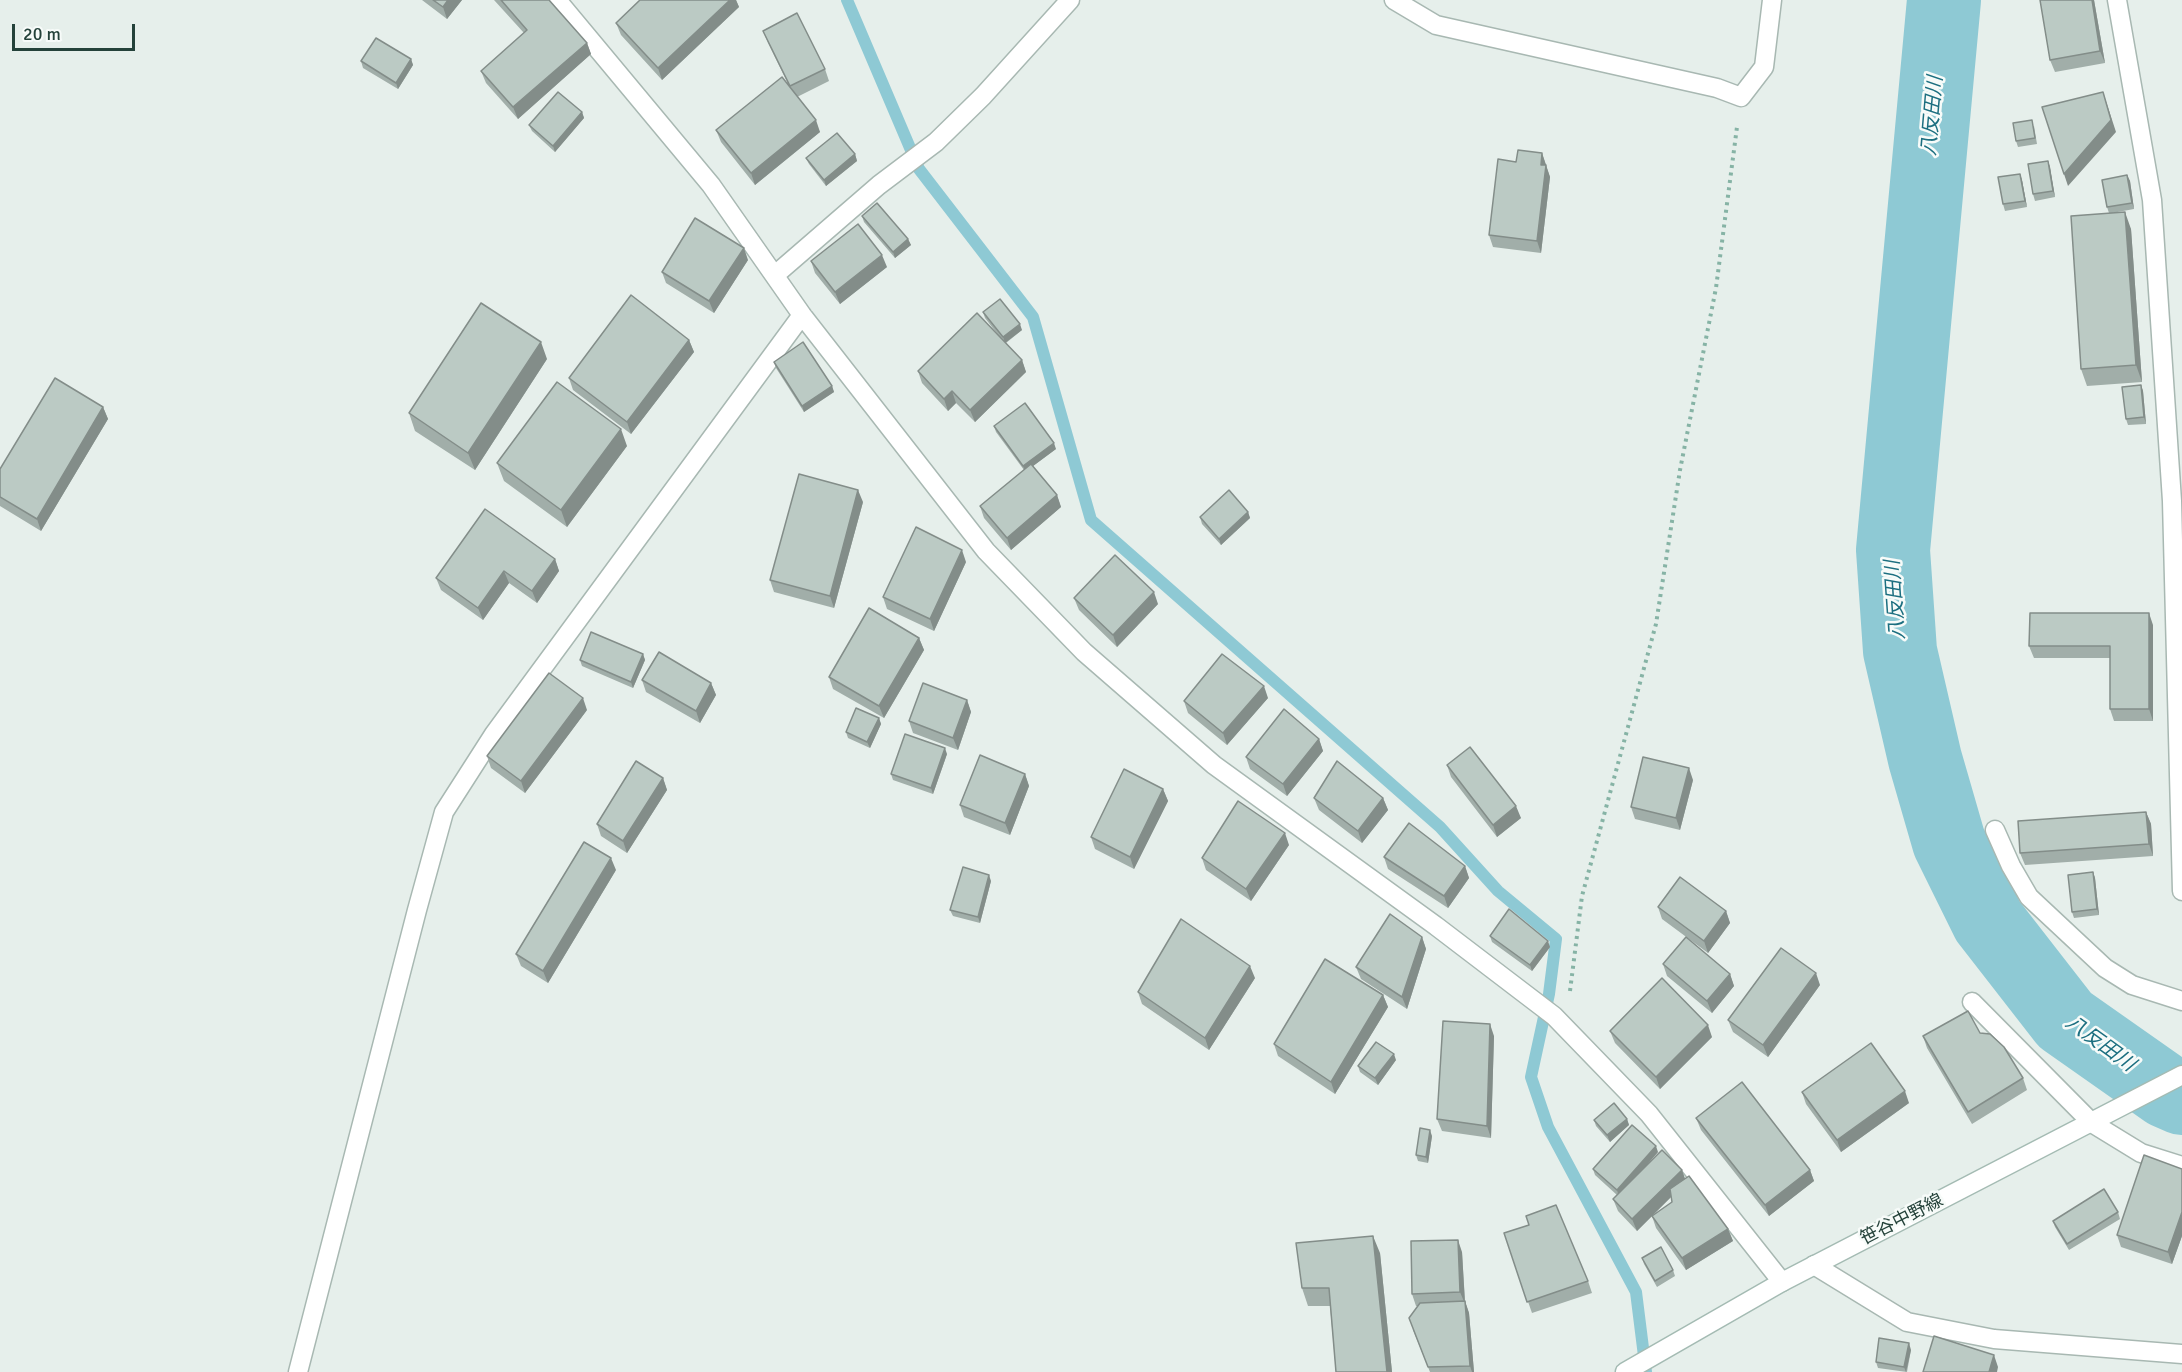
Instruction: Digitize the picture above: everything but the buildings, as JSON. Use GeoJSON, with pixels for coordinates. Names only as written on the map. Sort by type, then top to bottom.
{"type":"FeatureCollection","features":[{"type":"Feature","properties":{"kind":"street"},"geometry":{"type":"LineString","coordinates":[[557,0],[711,185],[802,315],[986,551],[1084,652],[1214,765],[1436,926],[1560,1022],[1649,1113],[1782,1282]]}},
{"type":"Feature","properties":{"kind":"street"},"geometry":{"type":"LineString","coordinates":[[775,275],[879,185],[936,142],[983,96],[1070,0]]}},
{"type":"Feature","properties":{"kind":"street"},"geometry":{"type":"LineString","coordinates":[[1394,0],[1436,25],[1717,88],[1741,97],[1764,67],[1772,0]]}},
{"type":"Feature","properties":{"kind":"street"},"geometry":{"type":"LineString","coordinates":[[2117,0],[2152,200],[2172,501],[2182,891]]}},
{"type":"Feature","properties":{"kind":"street"},"geometry":{"type":"LineString","coordinates":[[298,1372],[444,812],[494,734],[802,315]]}},
{"type":"Feature","properties":{"kind":"street"},"geometry":{"type":"LineString","coordinates":[[1995,830],[2011,866],[2029,897],[2105,968],[2132,985],[2182,1001]]}},
{"type":"Feature","properties":{"kind":"street"},"geometry":{"type":"LineString","coordinates":[[1972,1002],[2092,1123],[2141,1153],[2182,1166]]}},
{"type":"Feature","properties":{"kind":"street","name":"笹谷中野線"},"geometry":{"type":"LineString","coordinates":[[1625,1372],[1782,1282],[2182,1076]]}},
{"type":"Feature","properties":{"kind":"street"},"geometry":{"type":"LineString","coordinates":[[1814,1265],[1907,1322],[1994,1339],[2182,1354]]}},
{"type":"Feature","properties":{"kind":"path"},"geometry":{"type":"LineString","coordinates":[[1560,1022],[1582,896],[1656,624],[1680,470],[1716,288],[1741,97]]}},
{"type":"Feature","properties":{"kind":"waterway"},"geometry":{"type":"LineString","coordinates":[[847,0],[919,169],[1033,317],[1091,520],[1440,827],[1498,891],[1556,939],[1549,994],[1531,1077],[1548,1127],[1636,1292],[1646,1372]]}},
{"type":"Feature","properties":{"kind":"waterway","name":"八反田川"},"geometry":{"type":"LineString","coordinates":[[1944,0],[1893,550],[1900,651],[1925,759],[1949,842],[1988,921],[2065,1020],[2166,1091],[2182,1098]]}}]}
